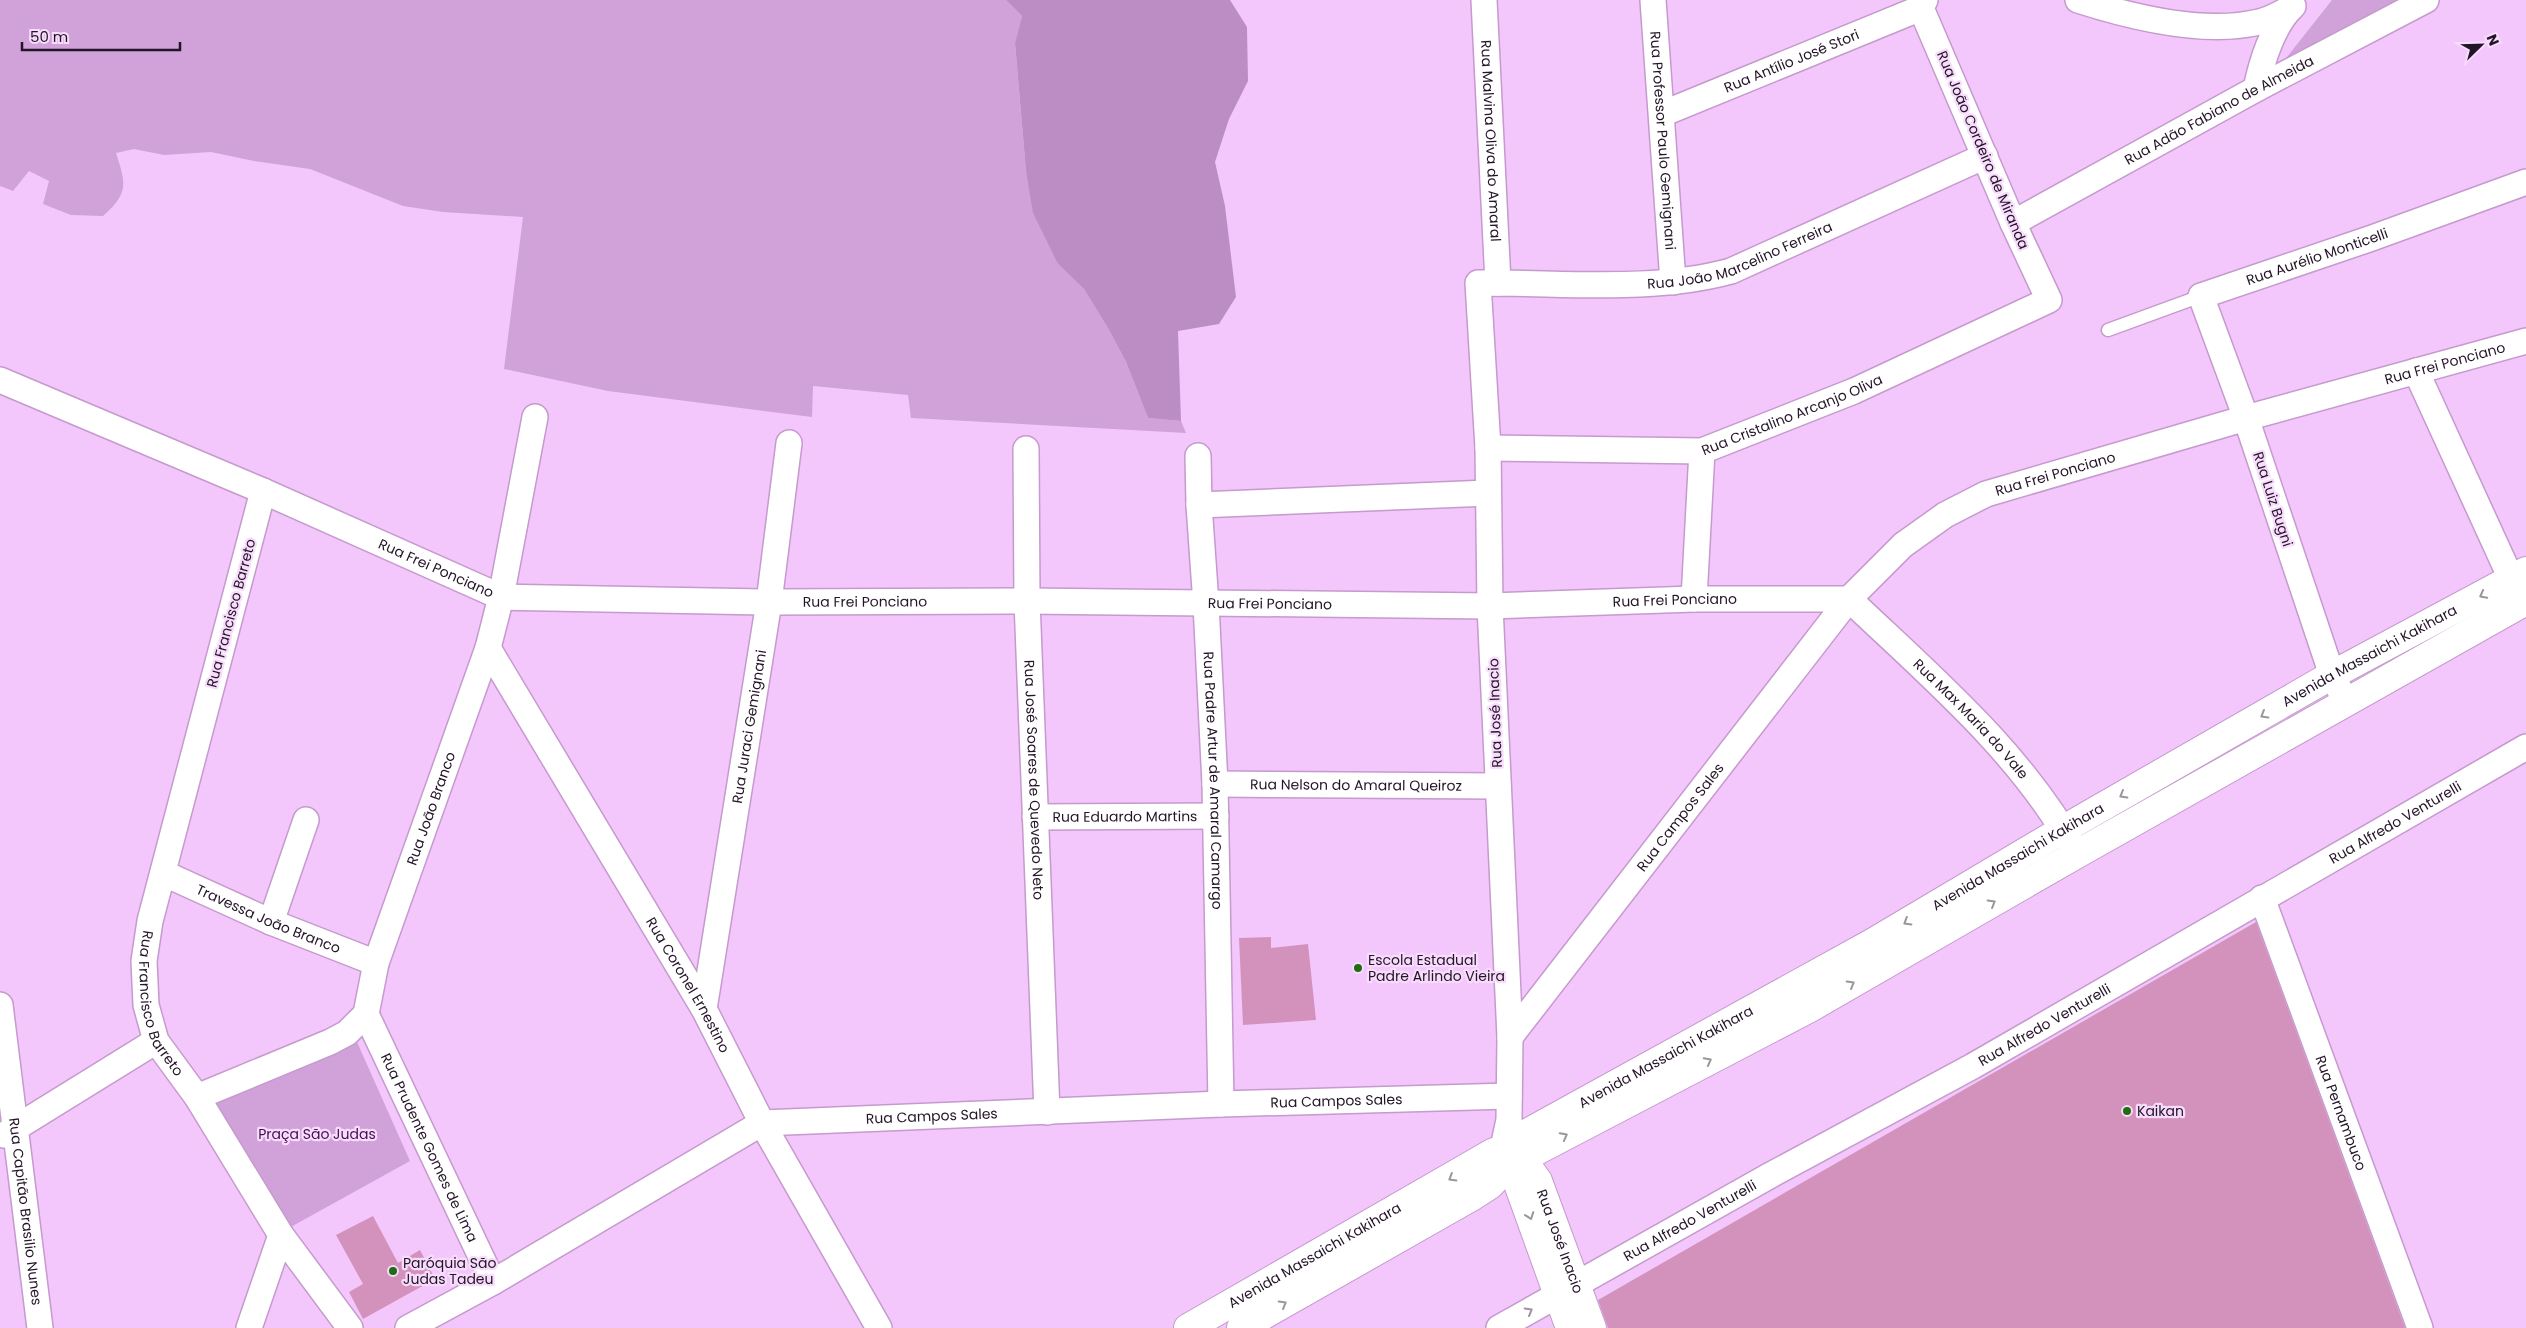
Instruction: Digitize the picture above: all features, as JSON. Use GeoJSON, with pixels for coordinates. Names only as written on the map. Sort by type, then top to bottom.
{"type":"FeatureCollection","features":[{"type":"Feature","properties":{"kind":"street","name":"Rua Malvina Oliva do Amaral"},"geometry":{"type":"LineString","coordinates":[[1484,0],[1488,283]]}},
{"type":"Feature","properties":{"kind":"street","name":"Rua Professor Paulo Gemignani"},"geometry":{"type":"LineString","coordinates":[[1653,0],[1673,282]]}},
{"type":"Feature","properties":{"kind":"street"},"geometry":{"type":"LineString","coordinates":[[2078,0],[2125,15],[2165,21],[2235,27],[2262,22],[2296,4]]}},
{"type":"Feature","properties":{"kind":"street","name":"Rua Adão Fabiano de Almeida"},"geometry":{"type":"LineString","coordinates":[[2013,223],[2256,90],[2426,0]]}},
{"type":"Feature","properties":{"kind":"street","name":"Rua Antílio José Stori"},"geometry":{"type":"LineString","coordinates":[[1662,114],[1923,4]]}},
{"type":"Feature","properties":{"kind":"street","name":"Rua João Cordeiro de Miranda"},"geometry":{"type":"LineString","coordinates":[[1923,4],[2013,223],[2049,300]]}},
{"type":"Feature","properties":{"kind":"street"},"geometry":{"type":"LineString","coordinates":[[2256,90],[2260,66],[2268,46],[2296,4]]}},
{"type":"Feature","properties":{"kind":"street","name":"Rua João Marcelino Ferreira"},"geometry":{"type":"LineString","coordinates":[[1488,283],[1539,285],[1673,282],[1731,271],[1985,156]]}},
{"type":"Feature","properties":{"kind":"street","name":"Rua Aurélio Monticelli"},"geometry":{"type":"LineString","coordinates":[[2201,296],[2372,238],[2526,182]]}},
{"type":"Feature","properties":{"kind":"street","name":"Rua José Inacio"},"geometry":{"type":"LineString","coordinates":[[1488,283],[1490,606],[1510,1037],[1509,1158],[1567,1289],[1592,1328]]}},
{"type":"Feature","properties":{"kind":"street","name":"Rua Luiz Bugni"},"geometry":{"type":"LineString","coordinates":[[2201,296],[2246,418],[2332,676],[2346,702]]}},
{"type":"Feature","properties":{"kind":"street","name":"Rua Cristalino Arcanjo Oliva"},"geometry":{"type":"LineString","coordinates":[[1488,448],[1702,451],[1854,391],[2049,300]]}},
{"type":"Feature","properties":{"kind":"street","name":"Rua Frei Ponciano"},"geometry":{"type":"LineString","coordinates":[[0,380],[263,491],[501,597],[769,602],[1027,601],[1490,606],[1694,599],[1849,599],[1903,545],[1945,515],[1986,494],[2246,418],[2526,341]]}},
{"type":"Feature","properties":{"kind":"street"},"geometry":{"type":"LineString","coordinates":[[2416,371],[2522,589]]}},
{"type":"Feature","properties":{"kind":"street","name":"Rua João Branco"},"geometry":{"type":"LineString","coordinates":[[366,1014],[376,963],[488,648],[501,597],[535,417]]}},
{"type":"Feature","properties":{"kind":"street","name":"Rua Juraci Gemignani"},"geometry":{"type":"LineString","coordinates":[[704,1009],[769,602],[789,443]]}},
{"type":"Feature","properties":{"kind":"street","name":"Rua José Soares de Quevedo Neto"},"geometry":{"type":"LineString","coordinates":[[1026,448],[1027,601],[1047,1112]]}},
{"type":"Feature","properties":{"kind":"street"},"geometry":{"type":"LineString","coordinates":[[1694,599],[1702,451]]}},
{"type":"Feature","properties":{"kind":"street","name":"Rua Padre Artur de Amaral Camargo"},"geometry":{"type":"LineString","coordinates":[[1198,456],[1199,505],[1215,784],[1221,1104]]}},
{"type":"Feature","properties":{"kind":"street","name":"Rua Francisco Barreto"},"geometry":{"type":"LineString","coordinates":[[263,491],[150,921],[144,961],[146,1005],[156,1041],[197,1097],[281,1235],[350,1328]]}},
{"type":"Feature","properties":{"kind":"street"},"geometry":{"type":"LineString","coordinates":[[1199,505],[1488,493]]}},
{"type":"Feature","properties":{"kind":"street","name":"Avenida Massaichi Kakihara"},"geometry":{"type":"LineString","coordinates":[[1241,1328],[1473,1196],[1490,1184],[1509,1158],[2064,829],[2332,676],[2522,589]]}},
{"type":"Feature","properties":{"kind":"street","name":"Avenida Massaichi Kakihara"},"geometry":{"type":"LineString","coordinates":[[1188,1328],[1509,1158],[1810,1008],[2346,702],[2522,589]]}},
{"type":"Feature","properties":{"kind":"street","name":"Rua Max Maria do Vale"},"geometry":{"type":"LineString","coordinates":[[1849,599],[1974,720],[2020,769],[2064,829],[2077,854]]}},
{"type":"Feature","properties":{"kind":"street","name":"Rua Campos Sales"},"geometry":{"type":"LineString","coordinates":[[1510,1037],[1849,599]]}},
{"type":"Feature","properties":{"kind":"street","name":"Rua Coronel Ernestino"},"geometry":{"type":"LineString","coordinates":[[488,648],[704,1009],[762,1122],[879,1328]]}},
{"type":"Feature","properties":{"kind":"street","name":"Rua Alfredo Venturelli"},"geometry":{"type":"LineString","coordinates":[[1499,1328],[1973,1066],[2262,898],[2526,748]]}},
{"type":"Feature","properties":{"kind":"street","name":"Rua Nelson do Amaral Queiroz"},"geometry":{"type":"LineString","coordinates":[[1215,784],[1498,786]]}},
{"type":"Feature","properties":{"kind":"street","name":"Rua Eduardo Martins"},"geometry":{"type":"LineString","coordinates":[[1035,817],[1216,816]]}},
{"type":"Feature","properties":{"kind":"street"},"geometry":{"type":"LineString","coordinates":[[271,922],[306,820]]}},
{"type":"Feature","properties":{"kind":"street","name":"Travessa João Branco"},"geometry":{"type":"LineString","coordinates":[[163,874],[271,922],[376,963]]}},
{"type":"Feature","properties":{"kind":"street","name":"Rua Pernambuco"},"geometry":{"type":"LineString","coordinates":[[2262,898],[2420,1328]]}},
{"type":"Feature","properties":{"kind":"street","name":"Rua Capitão Brasilio Nunes"},"geometry":{"type":"LineString","coordinates":[[0,1005],[8,1133],[40,1328]]}},
{"type":"Feature","properties":{"kind":"street"},"geometry":{"type":"LineString","coordinates":[[197,1097],[330,1042],[347,1033],[366,1014]]}},
{"type":"Feature","properties":{"kind":"street","name":"Rua Prudente Gomes de Lima"},"geometry":{"type":"LineString","coordinates":[[366,1014],[493,1282]]}},
{"type":"Feature","properties":{"kind":"street"},"geometry":{"type":"LineString","coordinates":[[8,1133],[156,1041]]}},
{"type":"Feature","properties":{"kind":"street","name":"Rua Campos Sales"},"geometry":{"type":"LineString","coordinates":[[408,1328],[493,1282],[762,1122],[1221,1104],[1510,1096]]}},
{"type":"Feature","properties":{"kind":"street"},"geometry":{"type":"LineString","coordinates":[[249,1328],[281,1235]]}},
{"type":"Feature","properties":{"kind":"street","name":"Rua José Inacio"},"geometry":{"type":"LineString","coordinates":[[1567,1289],[1570,1328]]}},
{"type":"Feature","properties":{"kind":"lane","name":"Rua Aurélio Monticelli"},"geometry":{"type":"LineString","coordinates":[[2108,330],[2201,296]]}},
{"type":"Feature","properties":{"kind":"green space"},"geometry":{"type":"Polygon","coordinates":[[[0,0],[1006,0],[1022,16],[1015,44],[1026,171],[1058,264],[1084,289],[1109,330],[1126,362],[1148,418],[1181,421],[1186,433],[911,418],[908,395],[813,386],[812,417],[608,391],[504,369],[523,217],[443,212],[403,206],[310,169],[254,161],[211,152],[164,155],[134,149],[116,153],[122,173],[123,188],[117,201],[111,208],[103,216],[71,215],[43,204],[49,181],[29,171],[13,191],[0,186],[0,0]]]}},
{"type":"Feature","properties":{"kind":"green space"},"geometry":{"type":"Polygon","coordinates":[[[2332,0],[2401,0],[2283,62],[2332,0]]]}},
{"type":"Feature","properties":{"kind":"green space","name":"Praça São Judas"},"geometry":{"type":"Polygon","coordinates":[[[357,1042],[410,1161],[289,1228],[216,1102],[357,1042]]]}},
{"type":"Feature","properties":{"kind":"shaded area"},"geometry":{"type":"Polygon","coordinates":[[[1006,0],[1230,0],[1247,27],[1248,81],[1229,119],[1215,162],[1225,206],[1236,297],[1219,324],[1178,331],[1181,421],[1148,418],[1126,362],[1109,330],[1084,289],[1058,264],[1033,213],[1026,171],[1015,43],[1022,16],[1006,0]]]}},
{"type":"Feature","properties":{"kind":"building","name":"Kaikan"},"geometry":{"type":"Polygon","coordinates":[[[2256,922],[2405,1328],[1608,1328],[1598,1300],[2256,922]]]}},
{"type":"Feature","properties":{"kind":"building"},"geometry":{"type":"Polygon","coordinates":[[[1271,937],[1271,948],[1308,944],[1316,1020],[1243,1025],[1239,938],[1271,937]]]}},
{"type":"Feature","properties":{"kind":"building","name":"Paróquia São Judas Tadeu"},"geometry":{"type":"Polygon","coordinates":[[[373,1216],[398,1263],[420,1250],[435,1279],[363,1319],[349,1292],[363,1284],[336,1235],[373,1216]]]}},
{"type":"Feature","properties":{"kind":"place","name":"Escola Estadual Padre Arlindo Vieira"},"geometry":{"type":"Point","coordinates":[1358,968]}},
{"type":"Feature","properties":{"kind":"place","name":"Kaikan"},"geometry":{"type":"Point","coordinates":[2127,1111]}},
{"type":"Feature","properties":{"kind":"place","name":"Paróquia São Judas Tadeu"},"geometry":{"type":"Point","coordinates":[393,1271]}}]}
